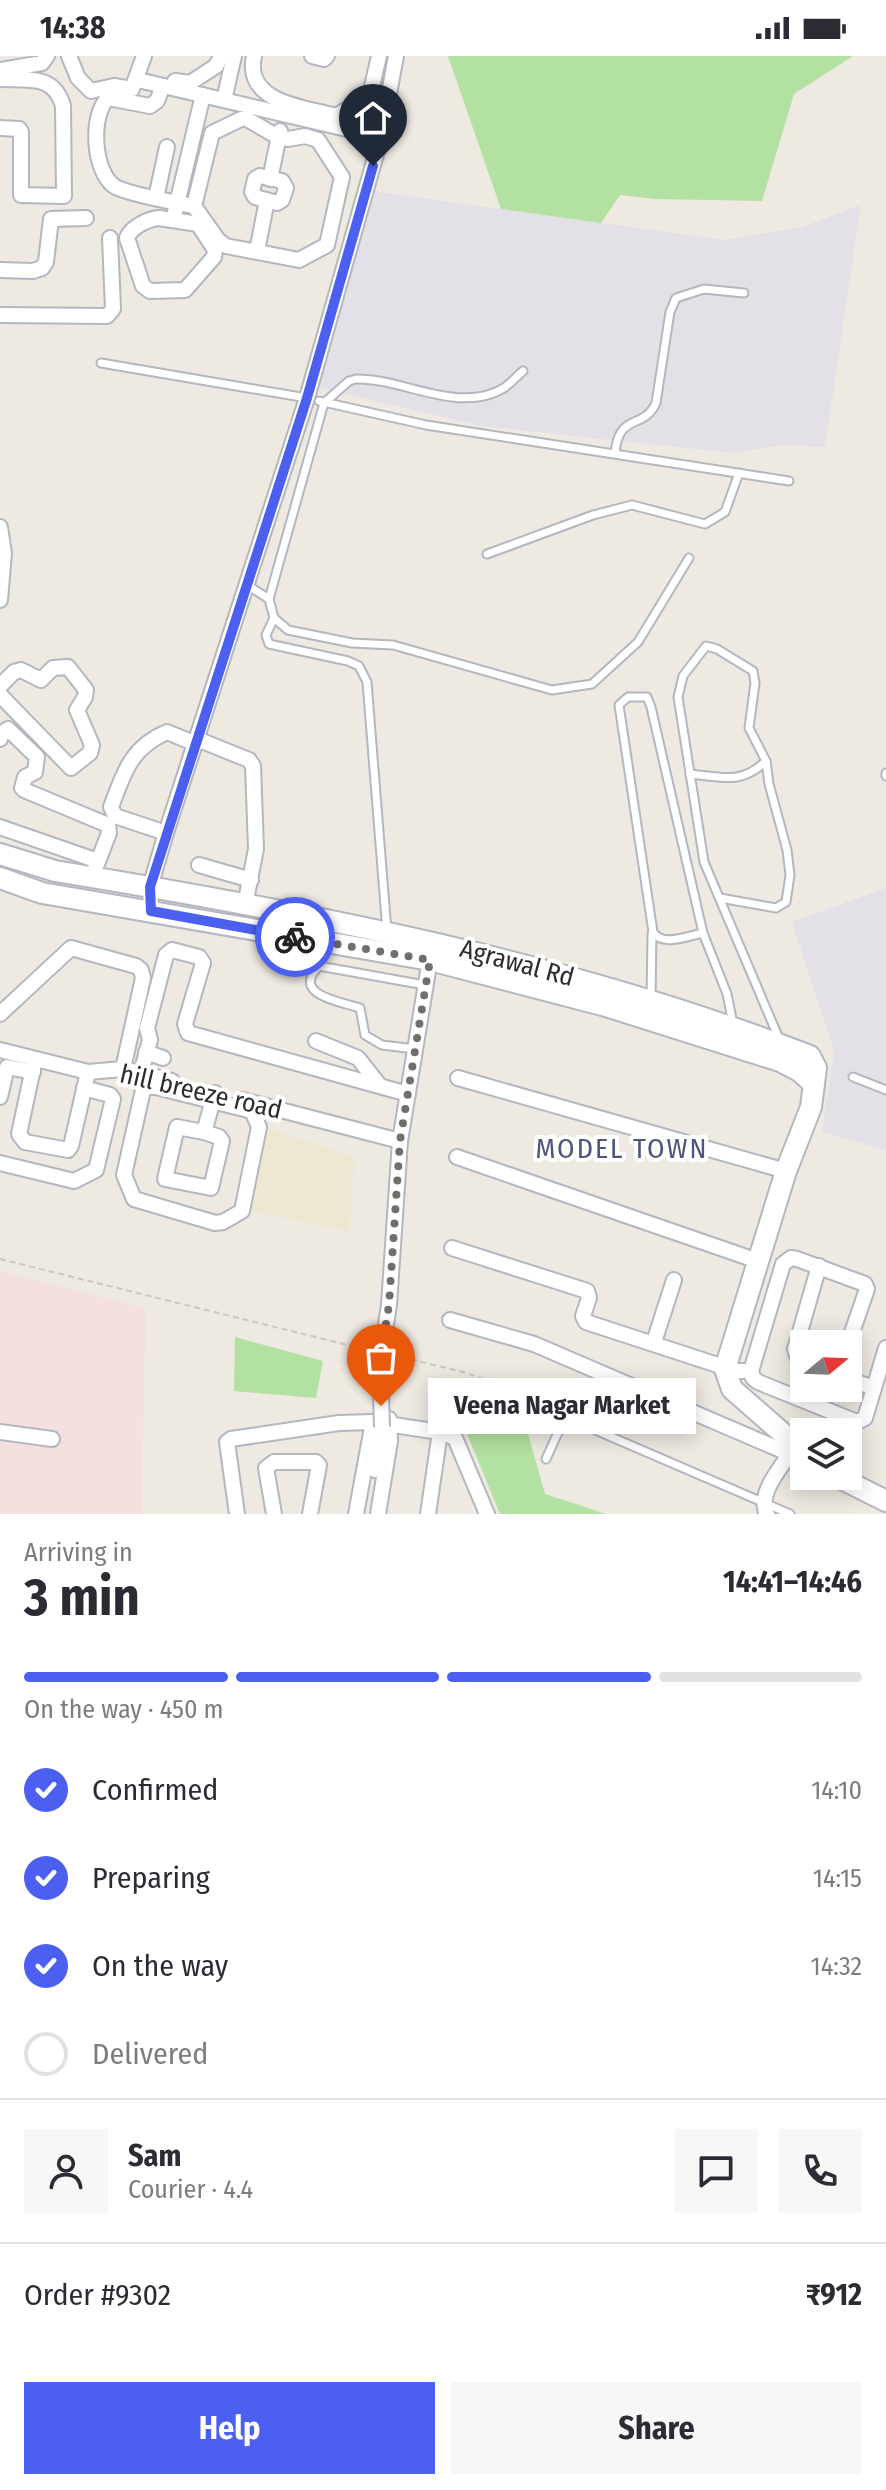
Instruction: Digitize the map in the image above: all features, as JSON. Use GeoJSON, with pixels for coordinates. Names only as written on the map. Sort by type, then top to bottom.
{"type":"FeatureCollection","features":[{"type":"Feature","properties":{"kind":"street"},"geometry":{"type":"LineString","coordinates":[[0,70],[42,63],[47,56]]}},
{"type":"Feature","properties":{"kind":"street"},"geometry":{"type":"LineString","coordinates":[[69,56],[78,78],[91,91],[114,86],[132,89],[141,69]]}},
{"type":"Feature","properties":{"kind":"street"},"geometry":{"type":"LineString","coordinates":[[141,69],[190,83],[216,66],[221,56]]}},
{"type":"Feature","properties":{"kind":"street"},"geometry":{"type":"LineString","coordinates":[[224,100],[234,56]]}},
{"type":"Feature","properties":{"kind":"street"},"geometry":{"type":"LineString","coordinates":[[254,56],[253,73],[270,97],[333,115],[370,95],[379,56]]}},
{"type":"Feature","properties":{"kind":"street"},"geometry":{"type":"LineString","coordinates":[[312,56],[324,59],[327,56]]}},
{"type":"Feature","properties":{"kind":"street"},"geometry":{"type":"LineString","coordinates":[[151,911],[150,887],[166,833],[247,585],[317,401],[381,137],[396,56]]}},
{"type":"Feature","properties":{"kind":"street"},"geometry":{"type":"LineString","coordinates":[[141,69],[163,86],[381,137]]}},
{"type":"Feature","properties":{"kind":"street"},"geometry":{"type":"LineString","coordinates":[[0,79],[45,82],[55,87],[60,96],[63,106],[64,196],[21,195],[21,132],[19,129],[0,128]]}},
{"type":"Feature","properties":{"kind":"street"},"geometry":{"type":"LineString","coordinates":[[163,86],[157,101],[150,106],[108,98],[103,103],[95,131],[105,175],[115,186],[194,206],[222,243],[299,260],[324,249],[342,177],[318,140],[305,136],[288,139],[241,119],[212,133],[194,206]]}},
{"type":"Feature","properties":{"kind":"street"},"geometry":{"type":"LineString","coordinates":[[174,218],[203,95]]}},
{"type":"Feature","properties":{"kind":"street"},"geometry":{"type":"LineString","coordinates":[[257,251],[267,200],[255,197],[252,192],[257,177],[270,179],[279,134]]}},
{"type":"Feature","properties":{"kind":"street"},"geometry":{"type":"LineString","coordinates":[[156,198],[167,147]]}},
{"type":"Feature","properties":{"kind":"street"},"geometry":{"type":"LineString","coordinates":[[0,270],[33,271],[42,268],[46,262],[51,219],[86,218]]}},
{"type":"Feature","properties":{"kind":"street"},"geometry":{"type":"LineString","coordinates":[[174,218],[201,226],[214,247],[214,257],[185,290],[146,290],[128,234],[150,220],[174,218]]}},
{"type":"Feature","properties":{"kind":"street"},"geometry":{"type":"LineString","coordinates":[[0,315],[107,316],[113,309],[110,238]]}},
{"type":"Feature","properties":{"kind":"street"},"geometry":{"type":"LineString","coordinates":[[0,527],[4,553],[0,600]]}},
{"type":"Feature","properties":{"kind":"street"},"geometry":{"type":"LineString","coordinates":[[0,686],[14,672],[21,670],[41,680],[53,668],[68,667],[86,690],[77,710],[92,745],[90,753],[71,768],[0,695]]}},
{"type":"Feature","properties":{"kind":"street"},"geometry":{"type":"LineString","coordinates":[[0,739],[5,730],[13,732],[37,757],[35,772],[25,777],[24,790],[108,825],[109,833],[95,869],[0,827]]}},
{"type":"Feature","properties":{"kind":"street"},"geometry":{"type":"LineString","coordinates":[[166,833],[115,816],[111,807],[128,764],[139,749],[167,732],[249,760],[253,766],[256,849],[245,905]]}},
{"type":"Feature","properties":{"kind":"street","name":"Agrawal Rd"},"geometry":{"type":"LineString","coordinates":[[0,854],[55,871],[95,869],[150,887],[387,932],[431,950],[780,1061],[814,1084]]}},
{"type":"Feature","properties":{"kind":"street"},"geometry":{"type":"LineString","coordinates":[[199,865],[251,880]]}},
{"type":"Feature","properties":{"kind":"street","name":"Agrawal Rd"},"geometry":{"type":"LineString","coordinates":[[0,878],[42,893],[431,950],[614,989],[810,1056],[816,1068],[814,1084]]}},
{"type":"Feature","properties":{"kind":"street"},"geometry":{"type":"LineString","coordinates":[[0,1014],[71,948],[136,966],[143,978],[123,1069]]}},
{"type":"Feature","properties":{"kind":"street"},"geometry":{"type":"LineString","coordinates":[[141,1073],[150,1040],[147,1028],[166,955],[172,950],[199,957],[203,963],[185,1024],[188,1033],[408,1094]]}},
{"type":"Feature","properties":{"kind":"street"},"geometry":{"type":"LineString","coordinates":[[356,1514],[382,1425],[380,1362],[389,1305],[400,1141],[431,950]]}},
{"type":"Feature","properties":{"kind":"street"},"geometry":{"type":"LineString","coordinates":[[316,1041],[358,1058],[380,1086]]}},
{"type":"Feature","properties":{"kind":"street","name":"hill breeze road"},"geometry":{"type":"LineString","coordinates":[[0,1050],[34,1066],[88,1072],[123,1069],[141,1073],[214,1097],[400,1141]]}},
{"type":"Feature","properties":{"kind":"street"},"geometry":{"type":"LineString","coordinates":[[146,1052],[163,1058]]}},
{"type":"Feature","properties":{"kind":"street"},"geometry":{"type":"LineString","coordinates":[[0,1097],[7,1067],[34,1066],[19,1134],[25,1142],[68,1150],[88,1072]]}},
{"type":"Feature","properties":{"kind":"street"},"geometry":{"type":"LineString","coordinates":[[458,1078],[786,1171]]}},
{"type":"Feature","properties":{"kind":"street"},"geometry":{"type":"LineString","coordinates":[[790,1445],[732,1389],[725,1369],[786,1171],[811,1107],[814,1084]]}},
{"type":"Feature","properties":{"kind":"street"},"geometry":{"type":"LineString","coordinates":[[156,1087],[214,1097],[252,1111],[259,1127],[242,1211],[215,1223],[134,1199],[124,1175],[143,1090],[156,1087]]}},
{"type":"Feature","properties":{"kind":"street"},"geometry":{"type":"LineString","coordinates":[[0,1163],[74,1181],[96,1170],[113,1099],[110,1095],[84,1088]]}},
{"type":"Feature","properties":{"kind":"street"},"geometry":{"type":"LineString","coordinates":[[204,1132],[214,1097]]}},
{"type":"Feature","properties":{"kind":"street"},"geometry":{"type":"LineString","coordinates":[[177,1127],[204,1132],[222,1141],[211,1188],[165,1179],[177,1127]]}},
{"type":"Feature","properties":{"kind":"street"},"geometry":{"type":"LineString","coordinates":[[457,1157],[758,1261]]}},
{"type":"Feature","properties":{"kind":"street"},"geometry":{"type":"LineString","coordinates":[[452,1248],[587,1291],[589,1298],[583,1316],[586,1322],[654,1342],[725,1369],[751,1371]]}},
{"type":"Feature","properties":{"kind":"street"},"geometry":{"type":"LineString","coordinates":[[853,1330],[867,1289],[862,1281],[791,1258],[785,1260],[751,1371],[753,1378],[857,1422],[865,1418],[886,1348]]}},
{"type":"Feature","properties":{"kind":"street"},"geometry":{"type":"LineString","coordinates":[[800,1330],[819,1266]]}},
{"type":"Feature","properties":{"kind":"street"},"geometry":{"type":"LineString","coordinates":[[654,1342],[674,1280]]}},
{"type":"Feature","properties":{"kind":"street"},"geometry":{"type":"LineString","coordinates":[[450,1320],[534,1344],[790,1449]]}},
{"type":"Feature","properties":{"kind":"street"},"geometry":{"type":"LineString","coordinates":[[369,1514],[386,1404],[389,1354]]}},
{"type":"Feature","properties":{"kind":"street"},"geometry":{"type":"LineString","coordinates":[[862,1384],[874,1388]]}},
{"type":"Feature","properties":{"kind":"street"},"geometry":{"type":"LineString","coordinates":[[237,1514],[227,1442],[339,1423],[440,1432],[455,1438],[487,1514]]}},
{"type":"Feature","properties":{"kind":"street"},"geometry":{"type":"LineString","coordinates":[[378,1514],[390,1441],[382,1425]]}},
{"type":"Feature","properties":{"kind":"street"},"geometry":{"type":"LineString","coordinates":[[0,1432],[52,1439]]}},
{"type":"Feature","properties":{"kind":"street"},"geometry":{"type":"LineString","coordinates":[[428,1514],[440,1432]]}},
{"type":"Feature","properties":{"kind":"street"},"geometry":{"type":"LineString","coordinates":[[765,1508],[765,1494],[790,1459]]}},
{"type":"Feature","properties":{"kind":"street"},"geometry":{"type":"LineString","coordinates":[[274,1514],[266,1468],[274,1462],[316,1462],[319,1472],[310,1514]]}},
{"type":"Feature","properties":{"kind":"street"},"geometry":{"type":"LineString","coordinates":[[862,1489],[886,1501]]}},
{"type":"Feature","properties":{"kind":"lane"},"geometry":{"type":"LineString","coordinates":[[615,453],[621,429],[650,414],[656,403],[670,312],[676,298],[704,289],[744,293]]}},
{"type":"Feature","properties":{"kind":"lane"},"geometry":{"type":"LineString","coordinates":[[101,363],[317,401],[426,425],[789,481]]}},
{"type":"Feature","properties":{"kind":"lane"},"geometry":{"type":"LineString","coordinates":[[523,371],[504,388],[459,398],[402,384],[356,379],[317,401],[269,599],[274,618],[288,630],[352,643],[393,645],[552,690],[592,684],[638,642],[689,558]]}},
{"type":"Feature","properties":{"kind":"lane"},"geometry":{"type":"LineString","coordinates":[[487,554],[593,515],[632,505],[680,520],[705,524],[725,512],[739,473]]}},
{"type":"Feature","properties":{"kind":"lane"},"geometry":{"type":"LineString","coordinates":[[247,585],[269,599]]}},
{"type":"Feature","properties":{"kind":"lane"},"geometry":{"type":"LineString","coordinates":[[274,618],[266,635],[269,644],[348,661],[359,666],[367,682],[387,932]]}},
{"type":"Feature","properties":{"kind":"lane"},"geometry":{"type":"LineString","coordinates":[[720,898],[776,908],[786,902],[790,875],[766,761],[749,728],[755,683],[753,671],[717,649],[706,646],[683,676],[678,697],[704,862],[782,1045]]}},
{"type":"Feature","properties":{"kind":"lane"},"geometry":{"type":"LineString","coordinates":[[651,1002],[653,932],[619,705],[628,697],[647,697],[651,707],[703,933],[727,994],[735,1030]]}},
{"type":"Feature","properties":{"kind":"lane"},"geometry":{"type":"LineString","coordinates":[[690,774],[738,779],[753,774],[766,761]]}},
{"type":"Feature","properties":{"kind":"lane"},"geometry":{"type":"LineString","coordinates":[[653,932],[656,938],[663,941],[703,933]]}},
{"type":"Feature","properties":{"kind":"lane"},"geometry":{"type":"LineString","coordinates":[[415,1049],[382,1045],[365,1035],[360,1008],[322,998],[315,991],[312,980],[319,966],[426,985]]}},
{"type":"Feature","properties":{"kind":"lane"},"geometry":{"type":"LineString","coordinates":[[853,1077],[886,1090]]}},
{"type":"Feature","properties":{"kind":"lane"},"geometry":{"type":"LineString","coordinates":[[546,1459],[565,1417],[765,1508],[790,1514]]}},
{"type":"Feature","properties":{"kind":"path"},"geometry":{"type":"LineString","coordinates":[[0,1259],[441,1367]]}},
{"type":"Feature","properties":{"kind":"shaded area"},"geometry":{"type":"Polygon","coordinates":[[[372,191],[724,240],[802,227],[861,205],[825,447],[782,445],[733,453],[481,426],[316,387],[372,191]]]}},
{"type":"Feature","properties":{"kind":"shaded area"},"geometry":{"type":"Polygon","coordinates":[[[886,888],[886,1150],[822,1132],[834,1051],[792,922],[886,888]]]}},
{"type":"Feature","properties":{"kind":"shaded area"},"geometry":{"type":"Polygon","coordinates":[[[267,1128],[355,1157],[349,1231],[251,1211],[267,1128]]]}},
{"type":"Feature","properties":{"kind":"shaded area"},"geometry":{"type":"Polygon","coordinates":[[[0,1271],[146,1308],[141,1514],[0,1514],[0,1271]]]}},
{"type":"Feature","properties":{"kind":"green space"},"geometry":{"type":"Polygon","coordinates":[[[448,56],[853,56],[794,94],[762,201],[656,199],[620,195],[601,223],[501,209],[448,56]]]}},
{"type":"Feature","properties":{"kind":"green space"},"geometry":{"type":"Polygon","coordinates":[[[235,1337],[323,1361],[316,1398],[234,1391],[235,1337]]]}},
{"type":"Feature","properties":{"kind":"green space"},"geometry":{"type":"Polygon","coordinates":[[[449,1390],[522,1412],[545,1494],[606,1514],[500,1514],[449,1390]]]}},
{"type":"Feature","properties":{"kind":"way so far"},"geometry":{"type":"LineString","coordinates":[[295,937],[430,960],[400,1141],[389,1305],[380,1362],[381,1406]]}},
{"type":"Feature","properties":{"kind":"place","name":"Veena Nagar Market"},"geometry":{"type":"Point","coordinates":[381,1406]}},
{"type":"Feature","properties":{"kind":"district","name":"MODEL TOWN"},"geometry":{"type":"Point","coordinates":[622,1148]}},
{"type":"Feature","properties":{"kind":"route"},"geometry":{"type":"LineString","coordinates":[[295,937],[151,911],[150,887],[307,398],[373,166]]}}]}
